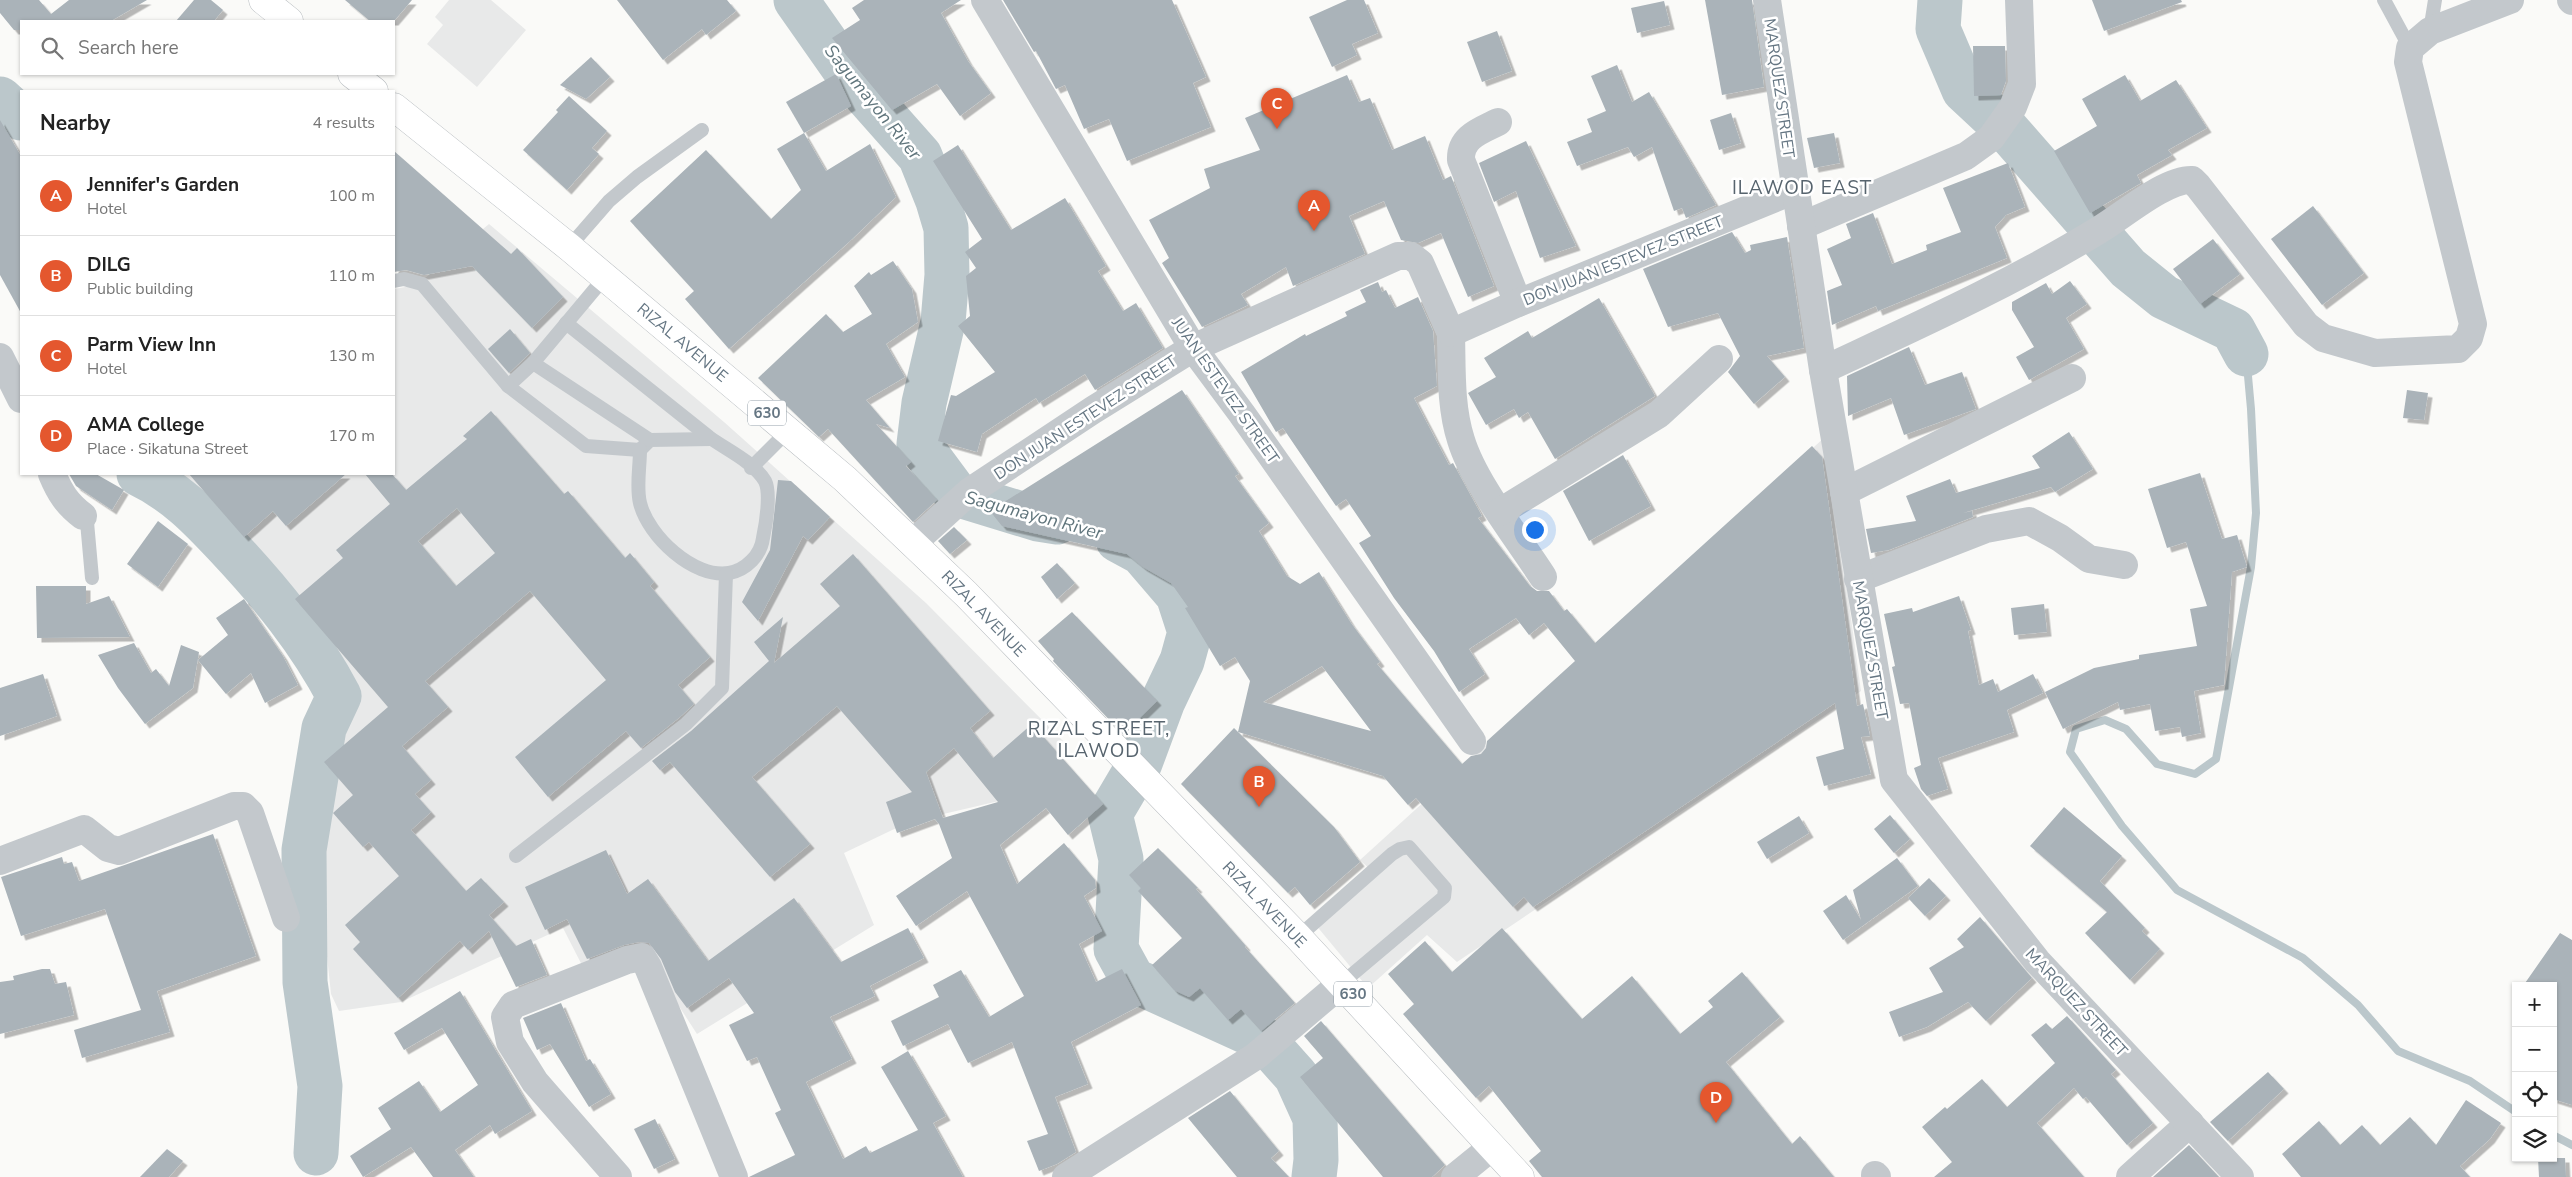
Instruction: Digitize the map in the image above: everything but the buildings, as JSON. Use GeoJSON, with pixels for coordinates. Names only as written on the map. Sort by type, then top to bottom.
{"type":"FeatureCollection","features":[{"type":"Feature","properties":{"kind":"main road"},"geometry":{"type":"LineString","coordinates":[[263,0],[288,20]]}},
{"type":"Feature","properties":{"kind":"main road"},"geometry":{"type":"LineString","coordinates":[[353,75],[373,90]]}},
{"type":"Feature","properties":{"kind":"main road","name":"RIZAL AVENUE"},"geometry":{"type":"LineString","coordinates":[[395,108],[605,277],[845,479],[914,542],[1342,983],[1520,1177]]}},
{"type":"Feature","properties":{"kind":"street","name":"JUAN ESTEVEZ STREET"},"geometry":{"type":"LineString","coordinates":[[985,0],[1193,348],[1242,414],[1472,741]]}},
{"type":"Feature","properties":{"kind":"street","name":"MARQUEZ STREET"},"geometry":{"type":"LineString","coordinates":[[1768,0],[1824,370],[1858,579],[1894,780],[2037,961],[2240,1177]]}},
{"type":"Feature","properties":{"kind":"street"},"geometry":{"type":"LineString","coordinates":[[1801,226],[1966,156],[1991,138],[2013,108],[2022,84],[2020,0]]}},
{"type":"Feature","properties":{"kind":"street"},"geometry":{"type":"LineString","coordinates":[[1824,370],[1990,291],[2077,243],[2153,195],[2182,180],[2192,180],[2306,325],[2323,338],[2375,353],[2458,349],[2469,338],[2473,324],[2408,62],[2420,39],[2510,0]]}},
{"type":"Feature","properties":{"kind":"street"},"geometry":{"type":"LineString","coordinates":[[1498,122],[1464,142],[1460,152],[1461,160],[1518,303]]}},
{"type":"Feature","properties":{"kind":"street","name":"DON JUAN ESTEVEZ STREET"},"geometry":{"type":"LineString","coordinates":[[1451,333],[1518,303],[1796,190]]}},
{"type":"Feature","properties":{"kind":"street","name":"DON JUAN ESTEVEZ STREET"},"geometry":{"type":"LineString","coordinates":[[914,542],[969,492],[1093,410],[1193,348],[1398,256],[1411,256],[1420,263],[1451,333],[1453,399],[1461,440],[1474,470],[1544,577]]}},
{"type":"Feature","properties":{"kind":"street"},"geometry":{"type":"LineString","coordinates":[[0,358],[12,393]]}},
{"type":"Feature","properties":{"kind":"street"},"geometry":{"type":"LineString","coordinates":[[1500,512],[1659,414],[1719,359]]}},
{"type":"Feature","properties":{"kind":"street"},"geometry":{"type":"LineString","coordinates":[[1844,492],[2072,378]]}},
{"type":"Feature","properties":{"kind":"street"},"geometry":{"type":"LineString","coordinates":[[52,475],[61,495],[68,505],[84,516]]}},
{"type":"Feature","properties":{"kind":"street"},"geometry":{"type":"LineString","coordinates":[[1858,579],[1986,529],[2029,521],[2060,538],[2089,559],[2124,565]]}},
{"type":"Feature","properties":{"kind":"street"},"geometry":{"type":"LineString","coordinates":[[0,861],[84,829],[108,848],[119,851],[234,806],[243,806],[250,813],[286,918]]}},
{"type":"Feature","properties":{"kind":"street"},"geometry":{"type":"LineString","coordinates":[[618,1177],[535,1082],[510,1042],[505,1017],[514,1005],[627,960],[642,957],[648,967],[734,1177]]}},
{"type":"Feature","properties":{"kind":"street"},"geometry":{"type":"LineString","coordinates":[[1066,1177],[1256,1056],[1288,1031],[1342,983]]}},
{"type":"Feature","properties":{"kind":"street"},"geometry":{"type":"LineString","coordinates":[[2130,1177],[2190,1123]]}},
{"type":"Feature","properties":{"kind":"street"},"geometry":{"type":"LineString","coordinates":[[1455,1177],[1492,1147]]}},
{"type":"Feature","properties":{"kind":"lane"},"geometry":{"type":"LineString","coordinates":[[2384,0],[2420,39],[2435,0]]}},
{"type":"Feature","properties":{"kind":"lane"},"geometry":{"type":"LineString","coordinates":[[569,247],[609,201],[637,177],[702,130]]}},
{"type":"Feature","properties":{"kind":"lane"},"geometry":{"type":"LineString","coordinates":[[508,386],[532,363],[605,277]]}},
{"type":"Feature","properties":{"kind":"lane"},"geometry":{"type":"LineString","coordinates":[[395,280],[404,279],[422,284],[508,386],[586,446],[645,445],[711,439]]}},
{"type":"Feature","properties":{"kind":"lane"},"geometry":{"type":"LineString","coordinates":[[566,323],[711,439],[739,454],[765,482],[767,509],[763,541],[754,559],[738,571],[726,574],[704,571],[680,557],[650,528],[640,502],[645,445]]}},
{"type":"Feature","properties":{"kind":"lane"},"geometry":{"type":"LineString","coordinates":[[532,363],[645,445]]}},
{"type":"Feature","properties":{"kind":"lane"},"geometry":{"type":"LineString","coordinates":[[751,468],[788,431]]}},
{"type":"Feature","properties":{"kind":"lane"},"geometry":{"type":"LineString","coordinates":[[84,516],[87,522],[92,578]]}},
{"type":"Feature","properties":{"kind":"lane"},"geometry":{"type":"LineString","coordinates":[[516,856],[686,724],[722,688],[726,574]]}},
{"type":"Feature","properties":{"kind":"lane"},"geometry":{"type":"LineString","coordinates":[[1298,937],[1392,854],[1400,849],[1409,847],[1445,888],[1444,897],[1342,983]]}},
{"type":"Feature","properties":{"kind":"shaded area"},"geometry":{"type":"Polygon","coordinates":[[[449,0],[491,0],[526,30],[477,87],[427,44],[443,25],[435,17],[449,0]]]}},
{"type":"Feature","properties":{"kind":"shaded area"},"geometry":{"type":"Polygon","coordinates":[[[489,224],[724,422],[926,603],[1067,745],[999,801],[909,822],[844,853],[874,925],[697,1034],[642,949],[587,975],[563,928],[401,1002],[339,1011],[331,994],[322,909],[318,775],[345,699],[264,566],[177,484],[159,475],[395,475],[395,289],[417,285],[489,224]]]}},
{"type":"Feature","properties":{"kind":"shaded area"},"geometry":{"type":"Polygon","coordinates":[[[1826,436],[1861,691],[1457,962],[1427,935],[1368,988],[1315,924],[1373,872],[1360,860],[1826,436]]]}},
{"type":"Feature","properties":{"kind":"waterway","name":"Sagumayon River"},"geometry":{"type":"LineString","coordinates":[[796,0],[850,77],[920,156],[938,201],[946,228],[947,275],[943,322],[924,403],[919,444],[956,494],[1038,519],[1057,522]]}},
{"type":"Feature","properties":{"kind":"waterway"},"geometry":{"type":"LineString","coordinates":[[1940,0],[1938,29],[1964,90],[2008,131],[2128,268],[2164,297],[2233,330],[2246,354]]}},
{"type":"Feature","properties":{"kind":"waterway"},"geometry":{"type":"LineString","coordinates":[[0,99],[20,117]]}},
{"type":"Feature","properties":{"kind":"waterway"},"geometry":{"type":"LineString","coordinates":[[2246,354],[2251,409],[2256,513],[2251,567],[2216,759],[2195,774],[2157,764],[2126,729],[2105,720],[2076,729],[2070,752],[2122,826],[2177,890],[2303,958],[2358,1005],[2398,1051],[2470,1081],[2512,1109]]}},
{"type":"Feature","properties":{"kind":"waterway"},"geometry":{"type":"LineString","coordinates":[[141,475],[176,497],[207,525],[243,564],[274,599],[302,636],[339,696],[324,728],[304,850],[305,982],[320,1086],[316,1153]]}},
{"type":"Feature","properties":{"kind":"waterway","name":"Sagumayon River"},"geometry":{"type":"LineString","coordinates":[[1118,540],[1142,553],[1178,595],[1190,632],[1182,661],[1163,701],[1140,763],[1110,814],[1121,859],[1116,949],[1133,980],[1263,1039],[1296,1076],[1315,1118],[1316,1160],[1314,1177]]}},
{"type":"Feature","properties":{"kind":"waterway"},"geometry":{"type":"LineString","coordinates":[[2557,1137],[2572,1145]]}},
{"type":"Feature","properties":{"kind":"place","name":"Parm View Inn"},"geometry":{"type":"Point","coordinates":[1277,129]}},
{"type":"Feature","properties":{"kind":"place","name":"Jennifer's Garden"},"geometry":{"type":"Point","coordinates":[1314,231]}},
{"type":"Feature","properties":{"kind":"place","name":"DILG"},"geometry":{"type":"Point","coordinates":[1259,807]}},
{"type":"Feature","properties":{"kind":"place","name":"AMA College"},"geometry":{"type":"Point","coordinates":[1716,1123]}},
{"type":"Feature","properties":{"kind":"district","name":"ILAWOD EAST"},"geometry":{"type":"Point","coordinates":[1802,187]}},
{"type":"Feature","properties":{"kind":"district","name":"RIZAL STREET, ILAWOD"},"geometry":{"type":"Point","coordinates":[1099,739]}}]}
